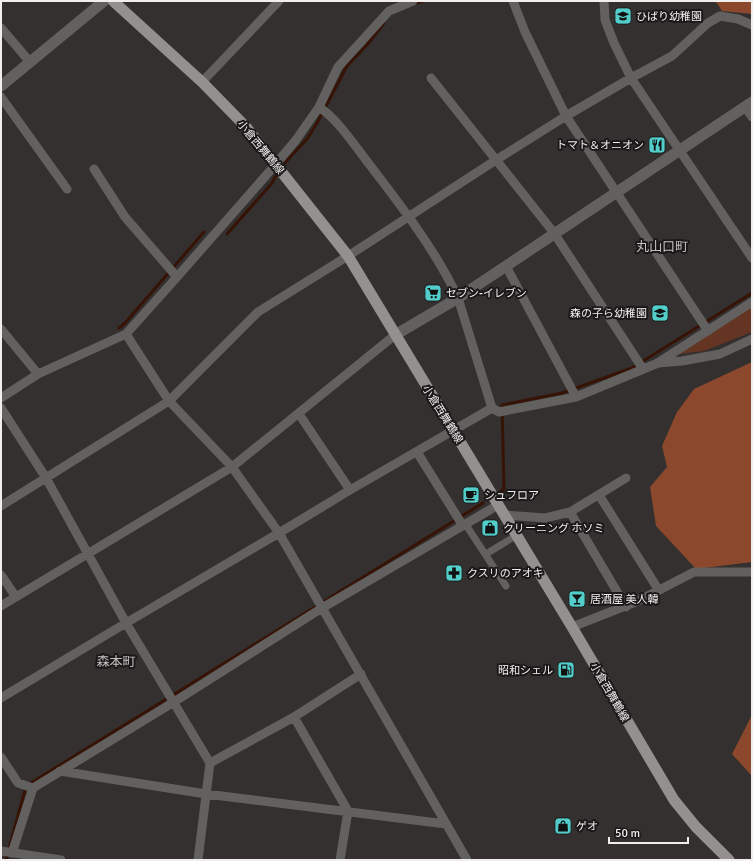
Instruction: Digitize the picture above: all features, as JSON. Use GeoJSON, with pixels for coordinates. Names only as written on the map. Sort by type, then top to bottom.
{"type":"FeatureCollection","features":[{"type":"Feature","properties":{"kind":"main road","name":"小倉西舞鶴線"},"geometry":{"type":"LineString","coordinates":[[114,1],[202,82],[246,127],[348,256],[517,535],[674,800],[696,827],[729,860]]}},
{"type":"Feature","properties":{"kind":"street"},"geometry":{"type":"LineString","coordinates":[[1,86],[104,1]]}},
{"type":"Feature","properties":{"kind":"street"},"geometry":{"type":"LineString","coordinates":[[388,1],[388,11]]}},
{"type":"Feature","properties":{"kind":"street"},"geometry":{"type":"LineString","coordinates":[[1,398],[38,374],[126,334],[178,278],[276,164],[321,108],[338,67],[388,11],[413,1]]}},
{"type":"Feature","properties":{"kind":"street"},"geometry":{"type":"LineString","coordinates":[[513,1],[525,32],[566,116],[704,326]]}},
{"type":"Feature","properties":{"kind":"street"},"geometry":{"type":"LineString","coordinates":[[604,1],[605,20],[631,78],[752,258]]}},
{"type":"Feature","properties":{"kind":"street"},"geometry":{"type":"LineString","coordinates":[[202,82],[275,2]]}},
{"type":"Feature","properties":{"kind":"street"},"geometry":{"type":"LineString","coordinates":[[1,506],[169,401],[258,312],[566,116],[672,56],[708,23],[720,16],[738,18],[752,25]]}},
{"type":"Feature","properties":{"kind":"street"},"geometry":{"type":"LineString","coordinates":[[1,28],[30,62]]}},
{"type":"Feature","properties":{"kind":"street"},"geometry":{"type":"LineString","coordinates":[[431,78],[554,233],[642,367]]}},
{"type":"Feature","properties":{"kind":"street"},"geometry":{"type":"LineString","coordinates":[[1,97],[67,189]]}},
{"type":"Feature","properties":{"kind":"street"},"geometry":{"type":"LineString","coordinates":[[1,606],[232,467],[395,335],[458,298],[749,105],[752,117]]}},
{"type":"Feature","properties":{"kind":"street"},"geometry":{"type":"LineString","coordinates":[[321,108],[332,118],[356,147],[409,216],[452,284],[496,410]]}},
{"type":"Feature","properties":{"kind":"street"},"geometry":{"type":"LineString","coordinates":[[94,169],[125,217],[178,278]]}},
{"type":"Feature","properties":{"kind":"street"},"geometry":{"type":"LineString","coordinates":[[506,266],[573,392]]}},
{"type":"Feature","properties":{"kind":"street"},"geometry":{"type":"LineString","coordinates":[[658,363],[704,326],[752,302]]}},
{"type":"Feature","properties":{"kind":"street"},"geometry":{"type":"LineString","coordinates":[[1,329],[38,374]]}},
{"type":"Feature","properties":{"kind":"street"},"geometry":{"type":"LineString","coordinates":[[126,334],[169,401],[232,467],[279,533],[467,860]]}},
{"type":"Feature","properties":{"kind":"street"},"geometry":{"type":"LineString","coordinates":[[1,698],[126,622],[454,430],[496,410],[510,410],[573,392],[642,367],[658,363],[682,361],[720,354],[752,338]]}},
{"type":"Feature","properties":{"kind":"street"},"geometry":{"type":"LineString","coordinates":[[1,408],[46,478],[126,622],[210,764],[198,860]]}},
{"type":"Feature","properties":{"kind":"street"},"geometry":{"type":"LineString","coordinates":[[299,414],[350,490]]}},
{"type":"Feature","properties":{"kind":"street"},"geometry":{"type":"LineString","coordinates":[[417,452],[462,522],[486,554],[506,586]]}},
{"type":"Feature","properties":{"kind":"street"},"geometry":{"type":"LineString","coordinates":[[505,515],[545,518],[570,512],[626,478]]}},
{"type":"Feature","properties":{"kind":"street"},"geometry":{"type":"LineString","coordinates":[[599,495],[658,589]]}},
{"type":"Feature","properties":{"kind":"street"},"geometry":{"type":"LineString","coordinates":[[12,853],[31,787],[60,771],[171,696],[322,608],[462,522],[498,505]]}},
{"type":"Feature","properties":{"kind":"street"},"geometry":{"type":"LineString","coordinates":[[570,512],[626,607]]}},
{"type":"Feature","properties":{"kind":"street"},"geometry":{"type":"LineString","coordinates":[[486,554],[517,535]]}},
{"type":"Feature","properties":{"kind":"street"},"geometry":{"type":"LineString","coordinates":[[572,627],[626,607],[658,589],[694,572],[752,572]]}},
{"type":"Feature","properties":{"kind":"street"},"geometry":{"type":"LineString","coordinates":[[1,574],[16,597]]}},
{"type":"Feature","properties":{"kind":"street"},"geometry":{"type":"LineString","coordinates":[[210,764],[294,717],[361,674]]}},
{"type":"Feature","properties":{"kind":"street"},"geometry":{"type":"LineString","coordinates":[[294,717],[348,811],[340,860]]}},
{"type":"Feature","properties":{"kind":"street"},"geometry":{"type":"LineString","coordinates":[[1,757],[18,783],[31,787]]}},
{"type":"Feature","properties":{"kind":"street"},"geometry":{"type":"LineString","coordinates":[[60,771],[206,794],[446,824]]}},
{"type":"Feature","properties":{"kind":"street"},"geometry":{"type":"LineString","coordinates":[[1,851],[61,860]]}},
{"type":"Feature","properties":{"kind":"shaded area"},"geometry":{"type":"Polygon","coordinates":[[[713,1],[752,1],[752,14],[722,11],[717,3],[713,1]]]}},
{"type":"Feature","properties":{"kind":"shaded area"},"geometry":{"type":"Polygon","coordinates":[[[752,306],[752,332],[704,351],[678,354],[752,306]]]}},
{"type":"Feature","properties":{"kind":"shaded area"},"geometry":{"type":"Polygon","coordinates":[[[752,362],[752,562],[696,569],[656,526],[650,487],[667,467],[662,446],[677,412],[694,389],[752,362]]]}},
{"type":"Feature","properties":{"kind":"shaded area"},"geometry":{"type":"Polygon","coordinates":[[[752,715],[752,776],[732,754],[752,715]]]}},
{"type":"Feature","properties":{"kind":"waterway"},"geometry":{"type":"LineString","coordinates":[[413,4],[423,1]]}},
{"type":"Feature","properties":{"kind":"waterway"},"geometry":{"type":"LineString","coordinates":[[281,167],[307,139],[347,66],[367,45],[384,23]]}},
{"type":"Feature","properties":{"kind":"waterway"},"geometry":{"type":"LineString","coordinates":[[227,234],[272,183],[278,172]]}},
{"type":"Feature","properties":{"kind":"waterway"},"geometry":{"type":"LineString","coordinates":[[119,328],[204,232]]}},
{"type":"Feature","properties":{"kind":"waterway"},"geometry":{"type":"LineString","coordinates":[[497,494],[504,489],[502,405],[562,393],[632,368],[752,293]]}},
{"type":"Feature","properties":{"kind":"waterway"},"geometry":{"type":"LineString","coordinates":[[6,860],[26,786],[483,503]]}},
{"type":"Feature","properties":{"kind":"place","name":"ひばり幼稚園"},"geometry":{"type":"Point","coordinates":[623,16]}},
{"type":"Feature","properties":{"kind":"place","name":"トマト＆オニオン"},"geometry":{"type":"Point","coordinates":[657,145]}},
{"type":"Feature","properties":{"kind":"place","name":"セブン-イレブン"},"geometry":{"type":"Point","coordinates":[433,293]}},
{"type":"Feature","properties":{"kind":"place","name":"森の子ら幼稚園"},"geometry":{"type":"Point","coordinates":[660,313]}},
{"type":"Feature","properties":{"kind":"place","name":"シュフロア"},"geometry":{"type":"Point","coordinates":[471,495]}},
{"type":"Feature","properties":{"kind":"place","name":"クリーニング ホソミ"},"geometry":{"type":"Point","coordinates":[490,528]}},
{"type":"Feature","properties":{"kind":"place","name":"クスリのアオキ"},"geometry":{"type":"Point","coordinates":[454,573]}},
{"type":"Feature","properties":{"kind":"place","name":"居酒屋 美人韓"},"geometry":{"type":"Point","coordinates":[577,599]}},
{"type":"Feature","properties":{"kind":"place","name":"昭和シェル"},"geometry":{"type":"Point","coordinates":[566,670]}},
{"type":"Feature","properties":{"kind":"place","name":"ゲオ"},"geometry":{"type":"Point","coordinates":[563,826]}},
{"type":"Feature","properties":{"kind":"district","name":"丸山口町"},"geometry":{"type":"Point","coordinates":[662,246]}},
{"type":"Feature","properties":{"kind":"district","name":"森本町"},"geometry":{"type":"Point","coordinates":[116,661]}}]}
